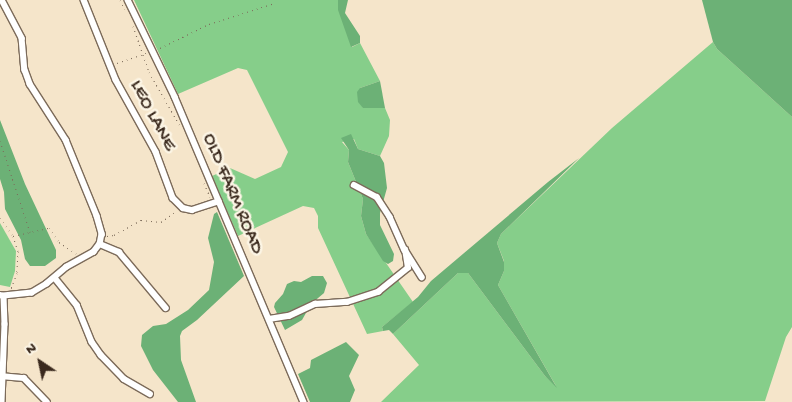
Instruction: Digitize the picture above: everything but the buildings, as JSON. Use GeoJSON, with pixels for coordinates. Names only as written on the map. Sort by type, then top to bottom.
{"type":"FeatureCollection","features":[{"type":"Feature","properties":{"kind":"street"},"geometry":{"type":"LineString","coordinates":[[2,0],[22,38],[25,70],[30,84],[66,140],[97,216],[102,234],[100,244],[94,252],[67,267],[55,278],[32,292],[2,295],[2,402]]}},
{"type":"Feature","properties":{"kind":"street","name":"LEO LANE"},"geometry":{"type":"LineString","coordinates":[[84,0],[116,80],[156,152],[173,198],[183,208],[192,210],[219,201]]}},
{"type":"Feature","properties":{"kind":"street","name":"OLD FARM ROAD"},"geometry":{"type":"LineString","coordinates":[[128,0],[154,51],[304,402]]}},
{"type":"Feature","properties":{"kind":"street"},"geometry":{"type":"LineString","coordinates":[[354,185],[378,198],[405,250],[422,277]]}},
{"type":"Feature","properties":{"kind":"street"},"geometry":{"type":"LineString","coordinates":[[100,244],[119,252],[166,308]]}},
{"type":"Feature","properties":{"kind":"street"},"geometry":{"type":"LineString","coordinates":[[269,319],[289,316],[315,304],[346,302],[378,292],[408,268],[405,250]]}},
{"type":"Feature","properties":{"kind":"street"},"geometry":{"type":"LineString","coordinates":[[55,278],[77,305],[92,342],[101,355],[124,379],[150,394]]}},
{"type":"Feature","properties":{"kind":"street"},"geometry":{"type":"LineString","coordinates":[[2,376],[24,378],[47,402]]}},
{"type":"Feature","properties":{"kind":"path"},"geometry":{"type":"LineString","coordinates":[[120,0],[126,11]]}},
{"type":"Feature","properties":{"kind":"path"},"geometry":{"type":"LineString","coordinates":[[113,64],[154,51],[209,24],[275,2]]}},
{"type":"Feature","properties":{"kind":"path"},"geometry":{"type":"LineString","coordinates":[[133,26],[141,54],[149,72],[180,126]]}},
{"type":"Feature","properties":{"kind":"path"},"geometry":{"type":"LineString","coordinates":[[0,141],[30,232]]}},
{"type":"Feature","properties":{"kind":"path"},"geometry":{"type":"LineString","coordinates":[[204,182],[211,199]]}},
{"type":"Feature","properties":{"kind":"path"},"geometry":{"type":"LineString","coordinates":[[107,236],[116,234],[141,220],[161,222],[178,210]]}},
{"type":"Feature","properties":{"kind":"path"},"geometry":{"type":"LineString","coordinates":[[0,218],[13,236],[18,251],[18,266],[11,289]]}},
{"type":"Feature","properties":{"kind":"path"},"geometry":{"type":"LineString","coordinates":[[13,236],[49,228],[60,242],[79,255]]}},
{"type":"Feature","properties":{"kind":"green space"},"geometry":{"type":"Polygon","coordinates":[[[134,0],[338,0],[339,10],[352,47],[360,43],[380,81],[360,88],[363,108],[385,108],[390,120],[389,136],[380,156],[358,149],[354,139],[342,142],[349,150],[348,162],[363,199],[361,216],[366,234],[413,302],[382,327],[383,331],[367,334],[318,228],[318,216],[314,208],[303,206],[238,236],[212,176],[230,168],[255,179],[281,167],[288,152],[247,70],[238,68],[178,94],[134,0]]]}},
{"type":"Feature","properties":{"kind":"green space"},"geometry":{"type":"Polygon","coordinates":[[[338,0],[348,0],[345,13],[360,36],[360,43],[351,47],[338,10],[338,0]]]}},
{"type":"Feature","properties":{"kind":"green space"},"geometry":{"type":"Polygon","coordinates":[[[702,0],[792,0],[792,117],[717,49],[713,42],[702,0]]]}},
{"type":"Feature","properties":{"kind":"green space"},"geometry":{"type":"Polygon","coordinates":[[[713,42],[717,49],[792,117],[792,327],[786,337],[765,401],[381,402],[419,365],[393,334],[458,273],[468,273],[545,376],[556,386],[498,285],[504,271],[504,261],[497,243],[501,234],[612,128],[713,42]]]}},
{"type":"Feature","properties":{"kind":"green space"},"geometry":{"type":"Polygon","coordinates":[[[380,81],[385,108],[363,108],[358,102],[357,92],[360,88],[380,81]]]}},
{"type":"Feature","properties":{"kind":"green space"},"geometry":{"type":"Polygon","coordinates":[[[0,120],[25,184],[56,250],[56,258],[45,266],[30,266],[25,259],[21,240],[5,209],[4,192],[0,179],[0,120]]]}},
{"type":"Feature","properties":{"kind":"green space"},"geometry":{"type":"Polygon","coordinates":[[[351,134],[358,149],[380,156],[384,163],[387,188],[380,213],[380,225],[394,254],[393,261],[388,264],[383,261],[366,234],[361,216],[363,199],[348,162],[349,150],[341,138],[351,134]]]}},
{"type":"Feature","properties":{"kind":"green space"},"geometry":{"type":"Polygon","coordinates":[[[579,158],[501,234],[497,243],[504,262],[504,271],[498,285],[557,388],[545,376],[468,273],[458,273],[393,334],[389,330],[383,331],[382,327],[418,297],[431,281],[579,158]]]}},
{"type":"Feature","properties":{"kind":"green space"},"geometry":{"type":"Polygon","coordinates":[[[217,212],[244,276],[197,320],[182,331],[180,336],[181,360],[196,402],[178,402],[153,370],[141,346],[142,335],[153,326],[166,324],[188,310],[209,290],[214,262],[208,238],[214,214],[217,212]]]}},
{"type":"Feature","properties":{"kind":"green space"},"geometry":{"type":"Polygon","coordinates":[[[0,223],[16,251],[15,271],[10,287],[0,285],[0,223]]]}},
{"type":"Feature","properties":{"kind":"green space"},"geometry":{"type":"Polygon","coordinates":[[[312,276],[323,276],[327,283],[324,293],[311,304],[302,320],[285,330],[274,307],[275,303],[283,294],[287,284],[294,281],[301,282],[312,276]]]}},
{"type":"Feature","properties":{"kind":"green space"},"geometry":{"type":"Polygon","coordinates":[[[346,342],[359,355],[349,376],[355,390],[350,402],[310,402],[298,374],[310,368],[311,360],[346,342]]]}}]}
